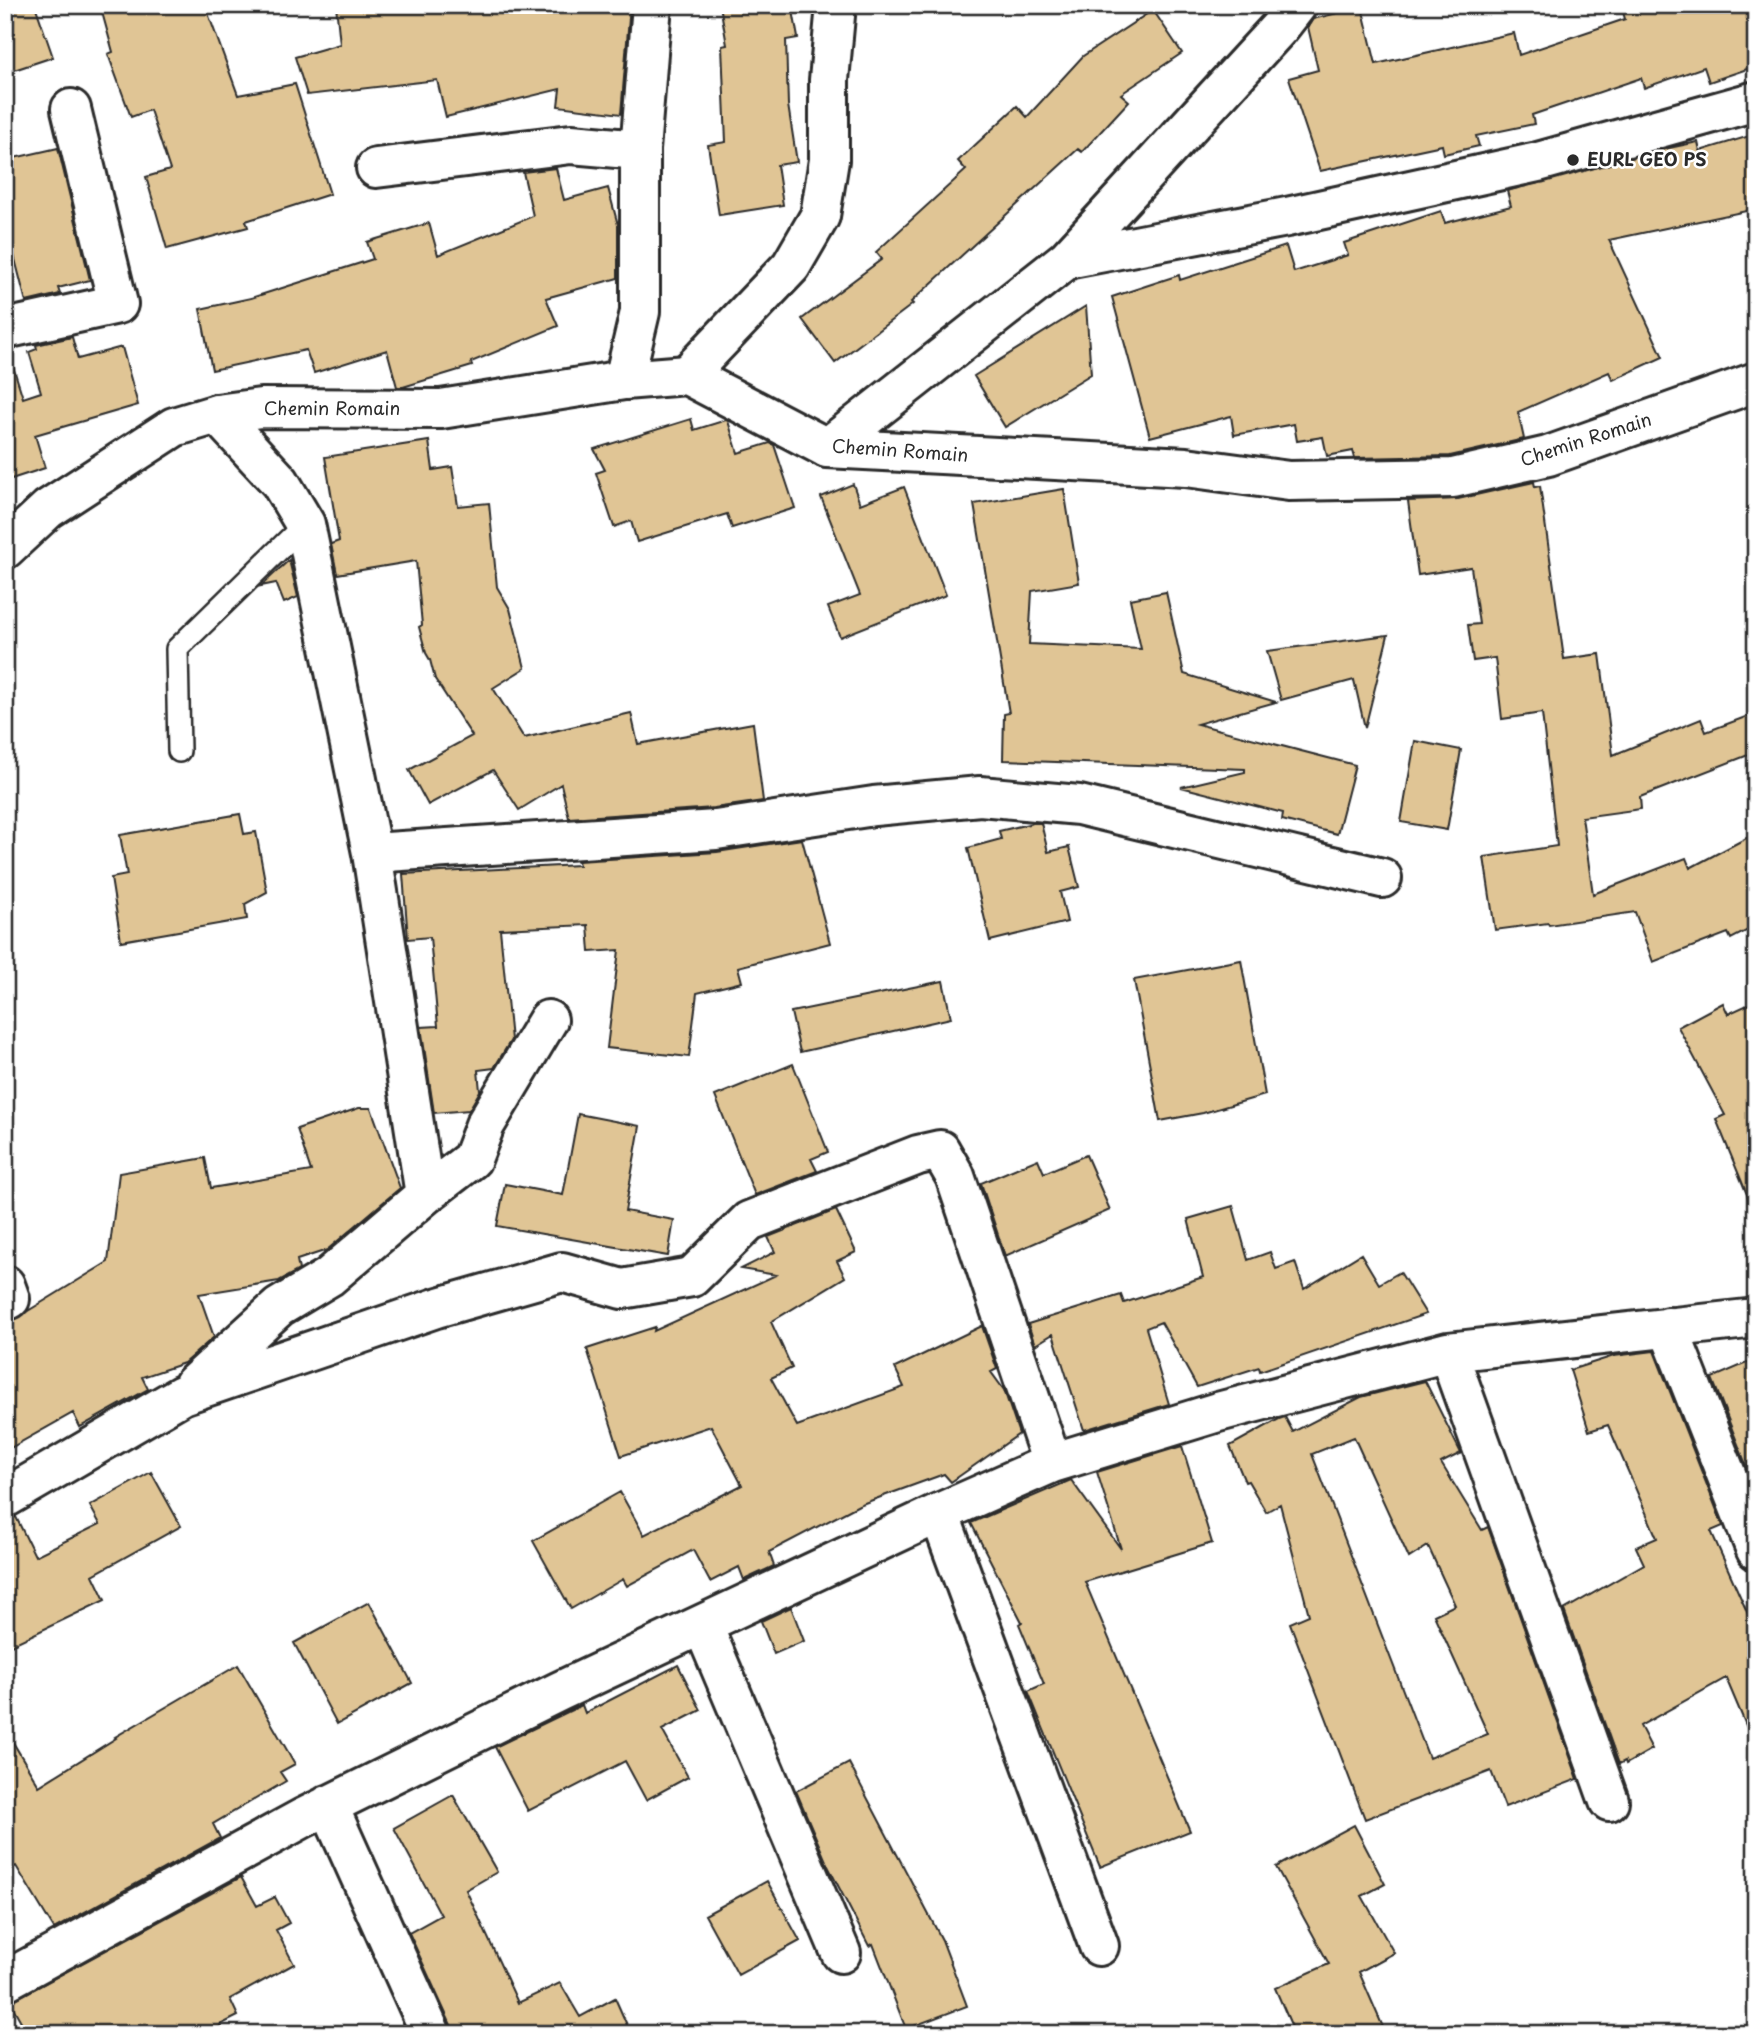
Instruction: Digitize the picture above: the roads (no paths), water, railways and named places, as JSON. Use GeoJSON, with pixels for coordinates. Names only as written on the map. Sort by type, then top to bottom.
{"type":"FeatureCollection","features":[{"type":"Feature","properties":{"kind":"street"},"geometry":{"type":"LineString","coordinates":[[625,380],[640,312],[640,150],[652,5]]}},
{"type":"Feature","properties":{"kind":"street"},"geometry":{"type":"LineString","coordinates":[[687,375],[791,266],[820,216],[830,160],[829,79],[836,5]]}},
{"type":"Feature","properties":{"kind":"street"},"geometry":{"type":"LineString","coordinates":[[827,448],[1067,259],[1297,5]]}},
{"type":"Feature","properties":{"kind":"street"},"geometry":{"type":"LineString","coordinates":[[1067,259],[1287,217],[1538,162],[1756,101]]}},
{"type":"Feature","properties":{"kind":"street"},"geometry":{"type":"LineString","coordinates":[[5,329],[118,304],[71,109]]}},
{"type":"Feature","properties":{"kind":"street"},"geometry":{"type":"LineString","coordinates":[[376,168],[571,144],[640,150]]}},
{"type":"Feature","properties":{"kind":"street","name":"Chemin Romain"},"geometry":{"type":"LineString","coordinates":[[5,549],[48,509],[174,427],[217,414],[261,408],[441,409],[625,380],[687,375],[827,448],[1186,467],[1289,481],[1453,478],[1548,456],[1756,382]]}},
{"type":"Feature","properties":{"kind":"street"},"geometry":{"type":"LineString","coordinates":[[217,414],[280,482],[305,524],[372,853],[425,1195]]}},
{"type":"Feature","properties":{"kind":"street"},"geometry":{"type":"LineString","coordinates":[[372,853],[716,830],[874,806],[980,796],[1079,805],[1382,878]]}},
{"type":"Feature","properties":{"kind":"street"},"geometry":{"type":"LineString","coordinates":[[182,1395],[279,1307],[328,1277],[472,1158],[485,1125],[548,1020]]}},
{"type":"Feature","properties":{"kind":"street"},"geometry":{"type":"LineString","coordinates":[[5,1499],[182,1395],[436,1308],[562,1272],[622,1289],[692,1276],[749,1221],[918,1155],[940,1150],[956,1176],[1052,1463]]}},
{"type":"Feature","properties":{"kind":"street"},"geometry":{"type":"LineString","coordinates":[[5,1981],[328,1805],[560,1691],[939,1513],[1052,1463],[1218,1412],[1448,1352],[1756,1318]]}},
{"type":"Feature","properties":{"kind":"street"},"geometry":{"type":"LineString","coordinates":[[1668,1327],[1756,1550]]}},
{"type":"Feature","properties":{"kind":"street"},"geometry":{"type":"LineString","coordinates":[[1448,1352],[1609,1801]]}},
{"type":"Feature","properties":{"kind":"street"},"geometry":{"type":"LineString","coordinates":[[939,1513],[1099,1946]]}},
{"type":"Feature","properties":{"kind":"street"},"geometry":{"type":"LineString","coordinates":[[703,1626],[841,1953]]}},
{"type":"Feature","properties":{"kind":"street"},"geometry":{"type":"LineString","coordinates":[[328,1805],[431,2034]]}},
{"type":"Feature","properties":{"kind":"lane"},"geometry":{"type":"LineString","coordinates":[[179,751],[177,649],[305,524]]}},
{"type":"Feature","properties":{"kind":"place","name":"EURL GEO PS"},"geometry":{"type":"Point","coordinates":[1573,160]}}]}
